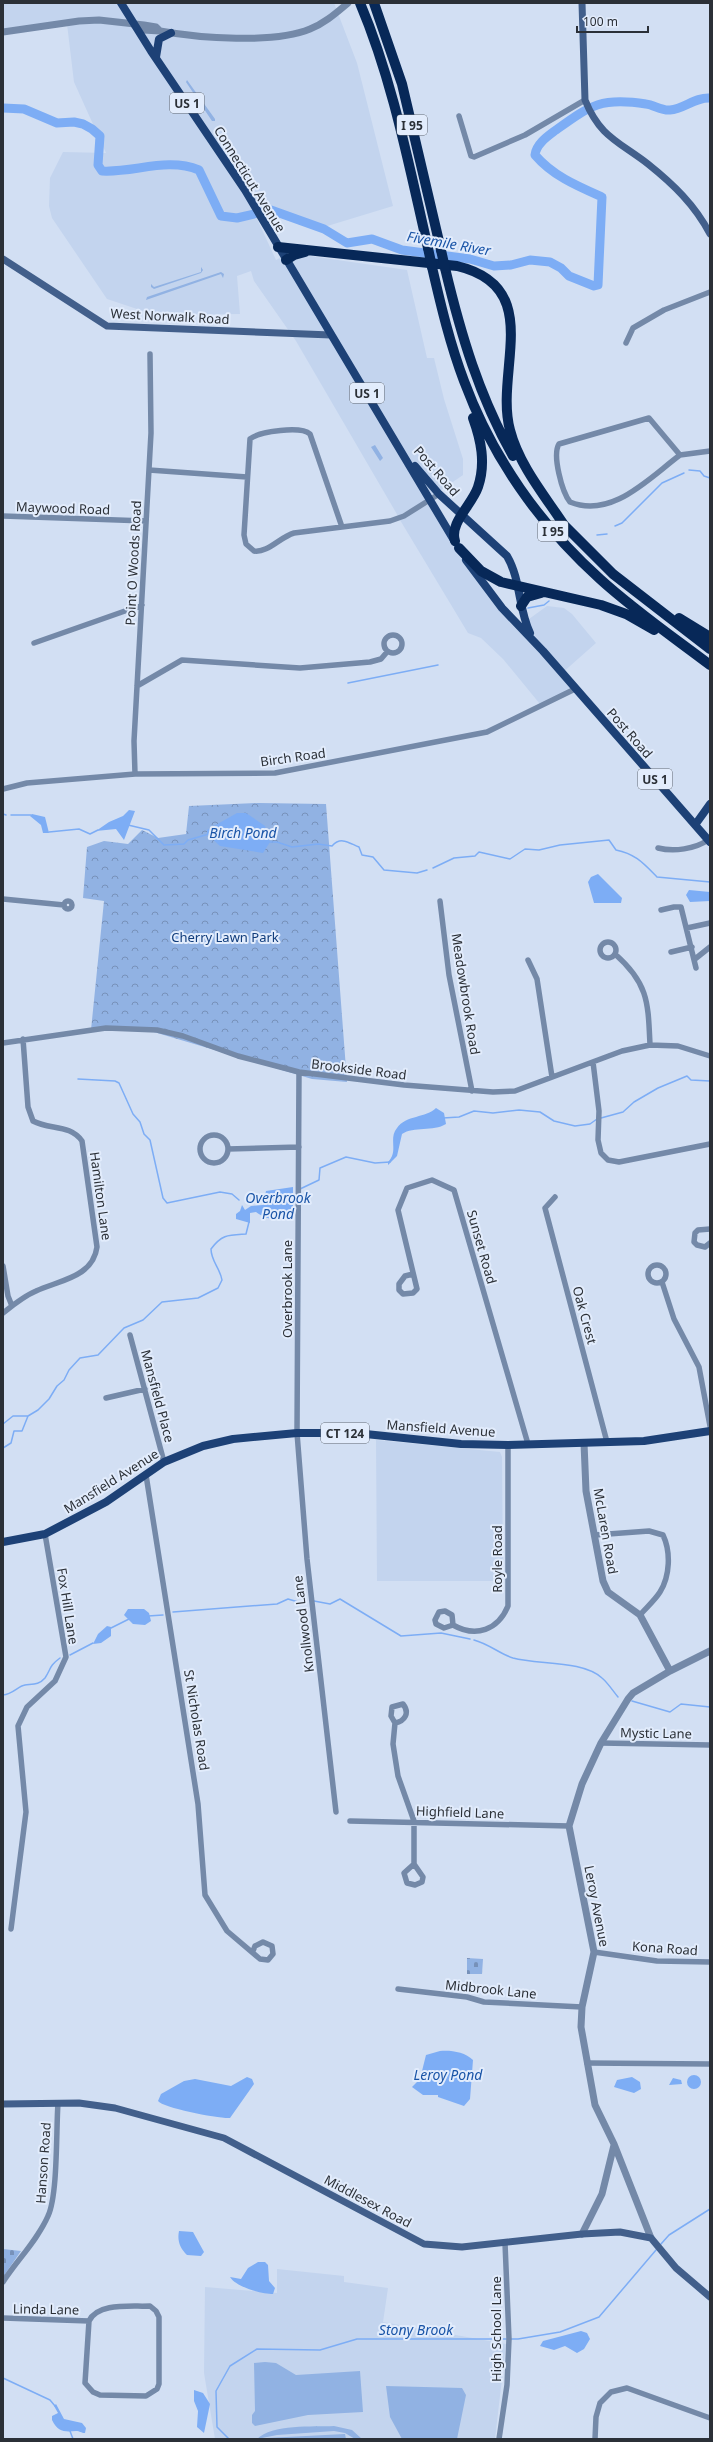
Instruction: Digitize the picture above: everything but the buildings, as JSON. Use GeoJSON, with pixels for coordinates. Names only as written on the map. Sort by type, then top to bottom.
{"type":"FeatureCollection","features":[{"type":"Feature","properties":{"kind":"highway","name":"I 95"},"geometry":{"type":"LineString","coordinates":[[360,3],[390,86],[432,267],[458,366],[477,414],[499,455],[520,489],[547,525],[601,580],[710,665]]}},
{"type":"Feature","properties":{"kind":"highway","name":"I 95"},"geometry":{"type":"LineString","coordinates":[[374,3],[402,84],[465,348],[490,412],[523,471],[564,526],[613,574],[710,649]]}},
{"type":"Feature","properties":{"kind":"highway"},"geometry":{"type":"LineString","coordinates":[[278,247],[457,266],[479,274],[495,288],[504,300],[512,322],[512,337],[505,393],[511,434],[520,456],[564,526]]}},
{"type":"Feature","properties":{"kind":"highway"},"geometry":{"type":"LineString","coordinates":[[286,260],[300,252],[319,251]]}},
{"type":"Feature","properties":{"kind":"highway"},"geometry":{"type":"LineString","coordinates":[[458,366],[481,442],[482,457],[478,487],[454,530],[457,545],[484,573],[497,581],[518,588],[582,600],[618,611],[646,624],[698,656]]}},
{"type":"Feature","properties":{"kind":"highway"},"geometry":{"type":"LineString","coordinates":[[613,574],[710,637]]}},
{"type":"Feature","properties":{"kind":"highway"},"geometry":{"type":"LineString","coordinates":[[521,606],[531,595],[546,593]]}},
{"type":"Feature","properties":{"kind":"main road","name":"Connecticut Avenue"},"geometry":{"type":"LineString","coordinates":[[121,3],[134,25],[242,185],[278,247]]}},
{"type":"Feature","properties":{"kind":"main road"},"geometry":{"type":"LineString","coordinates":[[582,3],[586,103],[592,116],[600,129],[679,191],[696,210],[709,231]]}},
{"type":"Feature","properties":{"kind":"main road"},"geometry":{"type":"LineString","coordinates":[[156,57],[159,39],[170,33]]}},
{"type":"Feature","properties":{"kind":"main road","name":"Post Road"},"geometry":{"type":"LineString","coordinates":[[278,247],[394,437],[457,545],[492,595],[533,639],[709,841]]}},
{"type":"Feature","properties":{"kind":"main road","name":"West Norwalk Road"},"geometry":{"type":"LineString","coordinates":[[3,259],[106,326],[331,335]]}},
{"type":"Feature","properties":{"kind":"main road","name":"Post Road"},"geometry":{"type":"LineString","coordinates":[[394,437],[439,494],[507,556],[513,568],[518,588],[522,616],[533,639]]}},
{"type":"Feature","properties":{"kind":"main road"},"geometry":{"type":"LineString","coordinates":[[695,825],[710,804]]}},
{"type":"Feature","properties":{"kind":"main road","name":"Mansfield Avenue"},"geometry":{"type":"LineString","coordinates":[[3,1542],[45,1534],[106,1502],[164,1462],[203,1446],[233,1439],[297,1433],[356,1433],[461,1444],[508,1445],[655,1440],[710,1431]]}},
{"type":"Feature","properties":{"kind":"main road","name":"Middlesex Road"},"geometry":{"type":"LineString","coordinates":[[3,2104],[79,2103],[115,2108],[224,2138],[424,2244],[462,2247],[582,2234],[620,2232],[651,2238]]}},
{"type":"Feature","properties":{"kind":"main road"},"geometry":{"type":"LineString","coordinates":[[651,2238],[676,2268],[709,2294]]}},
{"type":"Feature","properties":{"kind":"street"},"geometry":{"type":"LineString","coordinates":[[3,32],[79,21],[99,20],[134,25],[143,30],[155,32],[160,30],[170,33],[239,38],[284,35],[316,26],[328,20],[348,3]]}},
{"type":"Feature","properties":{"kind":"street"},"geometry":{"type":"LineString","coordinates":[[459,116],[471,156],[474,157],[525,135],[586,103]]}},
{"type":"Feature","properties":{"kind":"street"},"geometry":{"type":"LineString","coordinates":[[626,343],[633,328],[664,310],[710,292]]}},
{"type":"Feature","properties":{"kind":"street","name":"Point O Woods Road"},"geometry":{"type":"LineString","coordinates":[[135,774],[134,741],[152,395],[150,354]]}},
{"type":"Feature","properties":{"kind":"street"},"geometry":{"type":"LineString","coordinates":[[680,455],[649,418],[561,443],[556,450],[561,483],[566,497],[576,504],[596,505],[608,504],[622,499],[680,455],[710,451]]}},
{"type":"Feature","properties":{"kind":"street"},"geometry":{"type":"LineString","coordinates":[[342,527],[312,436],[306,431],[265,433],[252,437],[248,444],[244,535],[246,544],[251,550],[263,550],[283,536],[294,533],[342,527],[390,521],[439,494]]}},
{"type":"Feature","properties":{"kind":"street"},"geometry":{"type":"LineString","coordinates":[[149,470],[247,477]]}},
{"type":"Feature","properties":{"kind":"street","name":"Maywood Road"},"geometry":{"type":"LineString","coordinates":[[3,516],[146,521]]}},
{"type":"Feature","properties":{"kind":"street"},"geometry":{"type":"LineString","coordinates":[[34,643],[142,605]]}},
{"type":"Feature","properties":{"kind":"street"},"geometry":{"type":"LineString","coordinates":[[137,686],[182,660],[300,668],[370,662],[381,659],[388,652]]}},
{"type":"Feature","properties":{"kind":"street","name":"Birch Road"},"geometry":{"type":"LineString","coordinates":[[3,789],[27,783],[135,774],[275,773],[487,732],[575,689]]}},
{"type":"Feature","properties":{"kind":"street"},"geometry":{"type":"LineString","coordinates":[[658,848],[683,848],[701,845],[709,841]]}},
{"type":"Feature","properties":{"kind":"street"},"geometry":{"type":"LineString","coordinates":[[3,900],[64,905]]}},
{"type":"Feature","properties":{"kind":"street","name":"Meadowbrook Road"},"geometry":{"type":"LineString","coordinates":[[440,901],[449,975],[472,1091]]}},
{"type":"Feature","properties":{"kind":"street"},"geometry":{"type":"LineString","coordinates":[[661,910],[681,907],[696,968]]}},
{"type":"Feature","properties":{"kind":"street"},"geometry":{"type":"LineString","coordinates":[[687,928],[710,923]]}},
{"type":"Feature","properties":{"kind":"street"},"geometry":{"type":"LineString","coordinates":[[671,952],[692,947]]}},
{"type":"Feature","properties":{"kind":"street"},"geometry":{"type":"LineString","coordinates":[[695,959],[710,947]]}},
{"type":"Feature","properties":{"kind":"street"},"geometry":{"type":"LineString","coordinates":[[615,954],[634,973],[645,991],[648,1005],[650,1046]]}},
{"type":"Feature","properties":{"kind":"street"},"geometry":{"type":"LineString","coordinates":[[528,960],[537,978],[552,1077]]}},
{"type":"Feature","properties":{"kind":"street","name":"Brookside Road"},"geometry":{"type":"LineString","coordinates":[[3,1043],[106,1028],[157,1030],[183,1036],[238,1056],[299,1072],[472,1091],[515,1091],[622,1051],[650,1046],[678,1046],[710,1056]]}},
{"type":"Feature","properties":{"kind":"street","name":"Hamilton Lane"},"geometry":{"type":"LineString","coordinates":[[3,1313],[34,1292],[82,1272],[96,1258],[97,1247],[82,1141],[77,1134],[69,1129],[43,1126],[33,1121],[28,1107],[23,1040]]}},
{"type":"Feature","properties":{"kind":"street"},"geometry":{"type":"LineString","coordinates":[[593,1062],[600,1124],[598,1140],[601,1153],[608,1160],[619,1162],[710,1144]]}},
{"type":"Feature","properties":{"kind":"street","name":"Overbrook Lane"},"geometry":{"type":"LineString","coordinates":[[297,1433],[299,1072]]}},
{"type":"Feature","properties":{"kind":"street"},"geometry":{"type":"LineString","coordinates":[[213,1135],[225,1140],[228,1149],[222,1160],[214,1162],[206,1160],[200,1150],[202,1141],[213,1135]]}},
{"type":"Feature","properties":{"kind":"street"},"geometry":{"type":"LineString","coordinates":[[228,1149],[299,1147]]}},
{"type":"Feature","properties":{"kind":"street","name":"Sunset Road"},"geometry":{"type":"LineString","coordinates":[[413,1274],[398,1210],[407,1188],[432,1180],[454,1190],[528,1444]]}},
{"type":"Feature","properties":{"kind":"street","name":"Oak Crest"},"geometry":{"type":"LineString","coordinates":[[556,1197],[545,1208],[607,1442]]}},
{"type":"Feature","properties":{"kind":"street"},"geometry":{"type":"LineString","coordinates":[[710,1229],[698,1230],[694,1238],[694,1242],[700,1247],[704,1247],[710,1243]]}},
{"type":"Feature","properties":{"kind":"street"},"geometry":{"type":"LineString","coordinates":[[3,1266],[8,1296],[12,1306]]}},
{"type":"Feature","properties":{"kind":"street"},"geometry":{"type":"LineString","coordinates":[[662,1282],[674,1319],[699,1367],[710,1426]]}},
{"type":"Feature","properties":{"kind":"street","name":"Mansfield Place"},"geometry":{"type":"LineString","coordinates":[[130,1335],[164,1462]]}},
{"type":"Feature","properties":{"kind":"street"},"geometry":{"type":"LineString","coordinates":[[106,1398],[144,1389]]}},
{"type":"Feature","properties":{"kind":"street","name":"Knollwood Lane"},"geometry":{"type":"LineString","coordinates":[[297,1433],[306,1559],[336,1812]]}},
{"type":"Feature","properties":{"kind":"street","name":"McLaren Road"},"geometry":{"type":"LineString","coordinates":[[584,1443],[586,1491],[603,1581],[608,1592],[640,1615],[670,1671]]}},
{"type":"Feature","properties":{"kind":"street","name":"Royle Road"},"geometry":{"type":"LineString","coordinates":[[453,1625],[464,1631],[480,1631],[495,1624],[508,1606],[508,1445]]}},
{"type":"Feature","properties":{"kind":"street","name":"St Nicholas Road"},"geometry":{"type":"LineString","coordinates":[[146,1475],[197,1797],[205,1895],[227,1931],[253,1951]]}},
{"type":"Feature","properties":{"kind":"street"},"geometry":{"type":"LineString","coordinates":[[595,1535],[649,1531],[663,1535],[668,1552],[666,1579],[660,1593],[640,1615]]}},
{"type":"Feature","properties":{"kind":"street","name":"Fox Hill Lane"},"geometry":{"type":"LineString","coordinates":[[11,1929],[26,1812],[18,1726],[27,1707],[55,1681],[66,1657],[45,1534]]}},
{"type":"Feature","properties":{"kind":"street","name":"Leroy Avenue"},"geometry":{"type":"LineString","coordinates":[[651,2238],[614,2144],[595,2105],[580,2027],[582,2007],[594,1952],[569,1826],[582,1784],[601,1743],[624,1703],[633,1693],[670,1671],[710,1651]]}},
{"type":"Feature","properties":{"kind":"street"},"geometry":{"type":"LineString","coordinates":[[395,1724],[393,1744],[398,1776],[414,1821],[414,1864]]}},
{"type":"Feature","properties":{"kind":"street","name":"Mystic Lane"},"geometry":{"type":"LineString","coordinates":[[601,1743],[710,1745]]}},
{"type":"Feature","properties":{"kind":"street","name":"Highfield Lane"},"geometry":{"type":"LineString","coordinates":[[350,1821],[414,1821],[569,1826]]}},
{"type":"Feature","properties":{"kind":"street","name":"Kona Road"},"geometry":{"type":"LineString","coordinates":[[594,1952],[657,1962],[710,1962]]}},
{"type":"Feature","properties":{"kind":"street","name":"Midbrook Lane"},"geometry":{"type":"LineString","coordinates":[[398,1989],[474,1998],[484,2002],[582,2007]]}},
{"type":"Feature","properties":{"kind":"street"},"geometry":{"type":"LineString","coordinates":[[587,2063],[710,2064]]}},
{"type":"Feature","properties":{"kind":"street","name":"Hanson Road"},"geometry":{"type":"LineString","coordinates":[[3,2282],[40,2232],[49,2215],[54,2196],[58,2103]]}},
{"type":"Feature","properties":{"kind":"street"},"geometry":{"type":"LineString","coordinates":[[582,2234],[602,2194],[614,2144]]}},
{"type":"Feature","properties":{"kind":"street","name":"High School Lane"},"geometry":{"type":"LineString","coordinates":[[499,2439],[507,2385],[509,2339],[505,2243]]}},
{"type":"Feature","properties":{"kind":"street","name":"Linda Lane"},"geometry":{"type":"LineString","coordinates":[[150,2306],[156,2311],[159,2317],[159,2384],[157,2389],[146,2396],[100,2395],[93,2392],[85,2383],[90,2321],[92,2315],[102,2309],[150,2306]]}},
{"type":"Feature","properties":{"kind":"street","name":"Linda Lane"},"geometry":{"type":"LineString","coordinates":[[3,2318],[90,2321]]}},
{"type":"Feature","properties":{"kind":"street"},"geometry":{"type":"LineString","coordinates":[[595,2439],[596,2416],[600,2403],[611,2392],[627,2388],[710,2418]]}},
{"type":"Feature","properties":{"kind":"shaded area"},"geometry":{"type":"Polygon","coordinates":[[[3,3],[334,3],[357,63],[393,206],[324,227],[278,210],[252,208],[276,260],[289,253],[407,270],[427,358],[434,358],[444,399],[463,459],[463,475],[424,502],[398,516],[296,341],[254,281],[251,271],[237,276],[240,314],[155,315],[107,299],[52,218],[49,206],[50,178],[63,152],[106,153],[74,82],[67,24],[3,29],[3,3]]]}},
{"type":"Feature","properties":{"kind":"shaded area"},"geometry":{"type":"Polygon","coordinates":[[[429,504],[518,627],[547,606],[564,608],[572,614],[596,643],[561,674],[573,688],[540,704],[503,659],[481,638],[468,633],[400,520],[429,504]]]}},
{"type":"Feature","properties":{"kind":"shaded area"},"geometry":{"type":"Polygon","coordinates":[[[376,1440],[500,1452],[502,1457],[503,1581],[377,1581],[376,1440]]]}},
{"type":"Feature","properties":{"kind":"shaded area"},"geometry":{"type":"Polygon","coordinates":[[[277,2269],[344,2276],[344,2282],[388,2288],[383,2322],[506,2344],[495,2439],[215,2439],[204,2373],[205,2287],[277,2293],[277,2269]]]}},
{"type":"Feature","properties":{"kind":"green space"},"geometry":{"type":"Polygon","coordinates":[[[187,80],[215,121],[212,121],[186,82],[187,80]]]}},
{"type":"Feature","properties":{"kind":"green space"},"geometry":{"type":"Polygon","coordinates":[[[201,267],[203,270],[201,273],[154,289],[151,287],[151,284],[154,287],[201,272],[201,267]]]}},
{"type":"Feature","properties":{"kind":"green space"},"geometry":{"type":"Polygon","coordinates":[[[221,272],[224,274],[223,278],[221,274],[146,300],[147,297],[221,272]]]}},
{"type":"Feature","properties":{"kind":"green space"},"geometry":{"type":"Polygon","coordinates":[[[375,445],[383,458],[380,461],[371,447],[375,445]]]}},
{"type":"Feature","properties":{"kind":"green space","name":"Cherry Lawn Park"},"geometry":{"type":"Polygon","coordinates":[[[258,803],[326,804],[347,1082],[312,1079],[147,1030],[91,1030],[104,901],[83,898],[87,847],[104,841],[128,844],[142,830],[158,838],[186,834],[189,806],[258,803]]]}},
{"type":"Feature","properties":{"kind":"green space"},"geometry":{"type":"Polygon","coordinates":[[[467,1958],[483,1959],[482,1974],[467,1974],[467,1958]]]}},
{"type":"Feature","properties":{"kind":"green space"},"geometry":{"type":"Polygon","coordinates":[[[3,2249],[21,2251],[3,2277],[3,2249]]]}},
{"type":"Feature","properties":{"kind":"green space"},"geometry":{"type":"Polygon","coordinates":[[[254,2363],[276,2363],[296,2375],[360,2371],[363,2412],[308,2415],[255,2426],[252,2423],[252,2415],[255,2411],[254,2363]]]}},
{"type":"Feature","properties":{"kind":"green space"},"geometry":{"type":"Polygon","coordinates":[[[386,2386],[462,2388],[466,2395],[457,2439],[402,2439],[390,2417],[386,2386]]]}},
{"type":"Feature","properties":{"kind":"green space"},"geometry":{"type":"Polygon","coordinates":[[[334,2426],[352,2430],[362,2439],[355,2439],[345,2433],[334,2431],[277,2435],[257,2439],[272,2431],[293,2427],[334,2426]]]}},
{"type":"Feature","properties":{"kind":"green space"},"geometry":{"type":"Polygon","coordinates":[[[345,2434],[346,2439],[267,2439],[267,2438],[345,2434]]]}},
{"type":"Feature","properties":{"kind":"water"},"geometry":{"type":"Polygon","coordinates":[[[129,810],[135,811],[124,840],[116,829],[96,831],[109,822],[123,816],[129,810]]]}},
{"type":"Feature","properties":{"kind":"water","name":"Birch Pond"},"geometry":{"type":"Polygon","coordinates":[[[237,813],[246,813],[265,826],[270,842],[263,853],[220,846],[207,834],[207,830],[237,813]]]}},
{"type":"Feature","properties":{"kind":"water"},"geometry":{"type":"Polygon","coordinates":[[[32,814],[45,817],[49,833],[43,833],[41,825],[30,816],[32,814]]]}},
{"type":"Feature","properties":{"kind":"water"},"geometry":{"type":"Polygon","coordinates":[[[598,874],[622,898],[621,903],[594,903],[588,882],[591,877],[598,874]]]}},
{"type":"Feature","properties":{"kind":"water"},"geometry":{"type":"Polygon","coordinates":[[[689,890],[710,892],[710,901],[690,902],[686,895],[689,890]]]}},
{"type":"Feature","properties":{"kind":"water"},"geometry":{"type":"Polygon","coordinates":[[[436,1108],[444,1113],[446,1124],[435,1128],[412,1130],[402,1134],[397,1156],[388,1165],[388,1162],[393,1154],[393,1136],[397,1128],[405,1121],[427,1114],[436,1108]]]}},
{"type":"Feature","properties":{"kind":"water","name":"Overbrook Pond"},"geometry":{"type":"Polygon","coordinates":[[[293,1187],[293,1217],[279,1220],[264,1217],[256,1212],[250,1213],[250,1223],[236,1219],[236,1214],[240,1211],[242,1205],[245,1210],[251,1206],[263,1205],[266,1191],[293,1187]]]}},
{"type":"Feature","properties":{"kind":"water"},"geometry":{"type":"Polygon","coordinates":[[[128,1609],[144,1609],[149,1613],[151,1621],[145,1625],[133,1624],[124,1615],[128,1609]]]}},
{"type":"Feature","properties":{"kind":"water"},"geometry":{"type":"Polygon","coordinates":[[[107,1626],[111,1627],[111,1636],[101,1643],[93,1644],[98,1634],[107,1626]]]}},
{"type":"Feature","properties":{"kind":"water","name":"Leroy Pond"},"geometry":{"type":"Polygon","coordinates":[[[440,2051],[458,2052],[470,2057],[473,2060],[470,2099],[464,2106],[438,2097],[438,2095],[423,2095],[412,2087],[420,2079],[426,2055],[440,2051]]]}},
{"type":"Feature","properties":{"kind":"water"},"geometry":{"type":"Polygon","coordinates":[[[691,2075],[697,2075],[701,2079],[701,2085],[697,2089],[691,2089],[687,2085],[687,2079],[691,2075]]]}},
{"type":"Feature","properties":{"kind":"water"},"geometry":{"type":"Polygon","coordinates":[[[247,2077],[252,2079],[254,2084],[230,2118],[180,2110],[162,2104],[158,2101],[161,2094],[184,2081],[195,2079],[231,2086],[247,2077]]]}},
{"type":"Feature","properties":{"kind":"water"},"geometry":{"type":"Polygon","coordinates":[[[632,2077],[640,2082],[641,2089],[634,2093],[614,2087],[617,2080],[632,2077]]]}},
{"type":"Feature","properties":{"kind":"water"},"geometry":{"type":"Polygon","coordinates":[[[673,2078],[681,2080],[682,2084],[669,2085],[673,2078]]]}},
{"type":"Feature","properties":{"kind":"water"},"geometry":{"type":"Polygon","coordinates":[[[179,2231],[193,2232],[204,2252],[201,2256],[187,2255],[181,2247],[179,2241],[179,2231]]]}},
{"type":"Feature","properties":{"kind":"water"},"geometry":{"type":"Polygon","coordinates":[[[258,2262],[265,2262],[268,2265],[269,2281],[275,2288],[273,2294],[262,2293],[243,2287],[233,2281],[230,2277],[241,2279],[248,2268],[258,2262]]]}},
{"type":"Feature","properties":{"kind":"water"},"geometry":{"type":"Polygon","coordinates":[[[581,2331],[587,2333],[590,2339],[584,2349],[577,2353],[565,2346],[554,2350],[540,2346],[543,2341],[581,2331]]]}},
{"type":"Feature","properties":{"kind":"water"},"geometry":{"type":"Polygon","coordinates":[[[194,2390],[203,2393],[210,2404],[204,2433],[197,2427],[198,2411],[194,2401],[194,2390]]]}},
{"type":"Feature","properties":{"kind":"water"},"geometry":{"type":"Polygon","coordinates":[[[56,2404],[64,2419],[82,2423],[86,2428],[85,2433],[65,2431],[59,2429],[54,2424],[52,2416],[58,2413],[54,2406],[56,2404]]]}},
{"type":"Feature","properties":{"kind":"waterway","name":"Fivemile River"},"geometry":{"type":"LineString","coordinates":[[3,108],[24,109],[57,123],[74,122],[83,124],[92,129],[100,136],[98,165],[102,171],[126,170],[163,165],[187,166],[199,170],[221,216],[237,218],[271,210],[324,229],[347,243],[372,239],[402,250],[470,259],[494,266],[511,265],[530,260],[550,262],[561,268],[569,276],[594,286],[598,285],[602,197],[558,175],[550,169],[535,155],[538,147],[546,138],[568,121],[578,114],[597,105],[631,102],[649,105],[664,110],[670,110],[680,108],[699,99],[710,98]]}},
{"type":"Feature","properties":{"kind":"waterway"},"geometry":{"type":"LineString","coordinates":[[689,470],[700,471],[704,476],[710,478]]}},
{"type":"Feature","properties":{"kind":"waterway"},"geometry":{"type":"LineString","coordinates":[[615,526],[622,523],[662,483],[684,473]]}},
{"type":"Feature","properties":{"kind":"waterway"},"geometry":{"type":"LineString","coordinates":[[597,535],[607,534]]}},
{"type":"Feature","properties":{"kind":"waterway"},"geometry":{"type":"LineString","coordinates":[[528,608],[544,605],[549,601]]}},
{"type":"Feature","properties":{"kind":"waterway"},"geometry":{"type":"LineString","coordinates":[[348,683],[438,665]]}},
{"type":"Feature","properties":{"kind":"waterway"},"geometry":{"type":"LineString","coordinates":[[11,815],[31,815]]}},
{"type":"Feature","properties":{"kind":"waterway"},"geometry":{"type":"LineString","coordinates":[[128,825],[149,830],[164,845],[184,844],[188,840],[209,834]]}},
{"type":"Feature","properties":{"kind":"waterway"},"geometry":{"type":"LineString","coordinates":[[49,832],[79,829],[90,834],[98,830]]}},
{"type":"Feature","properties":{"kind":"waterway"},"geometry":{"type":"LineString","coordinates":[[433,868],[454,858],[475,856],[479,852],[510,859],[525,849],[539,850],[560,845],[609,840],[616,850],[634,857],[644,864],[657,877],[710,882]]}},
{"type":"Feature","properties":{"kind":"waterway"},"geometry":{"type":"LineString","coordinates":[[269,842],[277,842],[292,847],[318,844],[332,846],[339,841],[345,841],[359,847],[362,855],[373,857],[384,870],[417,873],[427,870]]}},
{"type":"Feature","properties":{"kind":"waterway"},"geometry":{"type":"LineString","coordinates":[[601,1118],[623,1112],[634,1102],[658,1088],[687,1076],[691,1080],[710,1081]]}},
{"type":"Feature","properties":{"kind":"waterway"},"geometry":{"type":"LineString","coordinates":[[78,1079],[115,1081],[119,1083],[133,1114],[140,1122],[144,1134],[150,1140],[163,1198],[167,1203],[220,1192],[232,1194],[239,1200]]}},
{"type":"Feature","properties":{"kind":"waterway"},"geometry":{"type":"LineString","coordinates":[[443,1118],[459,1117],[474,1111],[493,1113],[519,1110],[540,1112],[554,1121],[575,1126],[590,1124],[597,1119]]}},
{"type":"Feature","properties":{"kind":"waterway"},"geometry":{"type":"LineString","coordinates":[[300,1189],[319,1180],[320,1168],[346,1157],[375,1163],[390,1162]]}},
{"type":"Feature","properties":{"kind":"waterway"},"geometry":{"type":"LineString","coordinates":[[3,1424],[13,1416],[28,1416],[38,1410],[49,1399],[57,1386],[64,1380],[69,1370],[80,1358],[98,1355],[124,1328],[143,1320],[162,1302],[198,1298],[218,1288],[222,1280],[212,1257],[211,1249],[219,1240],[226,1236],[246,1234],[249,1222]]}},
{"type":"Feature","properties":{"kind":"waterway"},"geometry":{"type":"LineString","coordinates":[[3,1448],[11,1443],[14,1431],[22,1431],[28,1416]]}},
{"type":"Feature","properties":{"kind":"waterway"},"geometry":{"type":"LineString","coordinates":[[173,1612],[277,1604],[288,1599],[305,1604]]}},
{"type":"Feature","properties":{"kind":"waterway"},"geometry":{"type":"LineString","coordinates":[[314,1601],[330,1604],[340,1599],[401,1636],[441,1633],[470,1639]]}},
{"type":"Feature","properties":{"kind":"waterway"},"geometry":{"type":"LineString","coordinates":[[148,1616],[163,1615]]}},
{"type":"Feature","properties":{"kind":"waterway"},"geometry":{"type":"LineString","coordinates":[[111,1628],[129,1619]]}},
{"type":"Feature","properties":{"kind":"waterway"},"geometry":{"type":"LineString","coordinates":[[474,1640],[513,1658],[583,1668],[602,1678],[618,1697]]}},
{"type":"Feature","properties":{"kind":"waterway"},"geometry":{"type":"LineString","coordinates":[[70,1655],[93,1643]]}},
{"type":"Feature","properties":{"kind":"waterway"},"geometry":{"type":"LineString","coordinates":[[3,1695],[22,1686],[40,1682],[45,1678],[52,1665],[60,1658]]}},
{"type":"Feature","properties":{"kind":"waterway"},"geometry":{"type":"LineString","coordinates":[[632,1701],[670,1712],[681,1704],[710,1707]]}},
{"type":"Feature","properties":{"kind":"waterway","name":"Stony Brook"},"geometry":{"type":"LineString","coordinates":[[661,2244],[669,2235],[710,2209]]}},
{"type":"Feature","properties":{"kind":"waterway","name":"Stony Brook"},"geometry":{"type":"LineString","coordinates":[[229,2439],[217,2427],[216,2391],[230,2366],[257,2349],[320,2350],[357,2339],[518,2339],[560,2332],[599,2317],[656,2250]]}},
{"type":"Feature","properties":{"kind":"waterway","name":"Stony Brook"},"geometry":{"type":"LineString","coordinates":[[3,2378],[50,2400],[55,2406]]}},
{"type":"Feature","properties":{"kind":"waterway","name":"Stony Brook"},"geometry":{"type":"LineString","coordinates":[[70,2431],[73,2439]]}}]}
